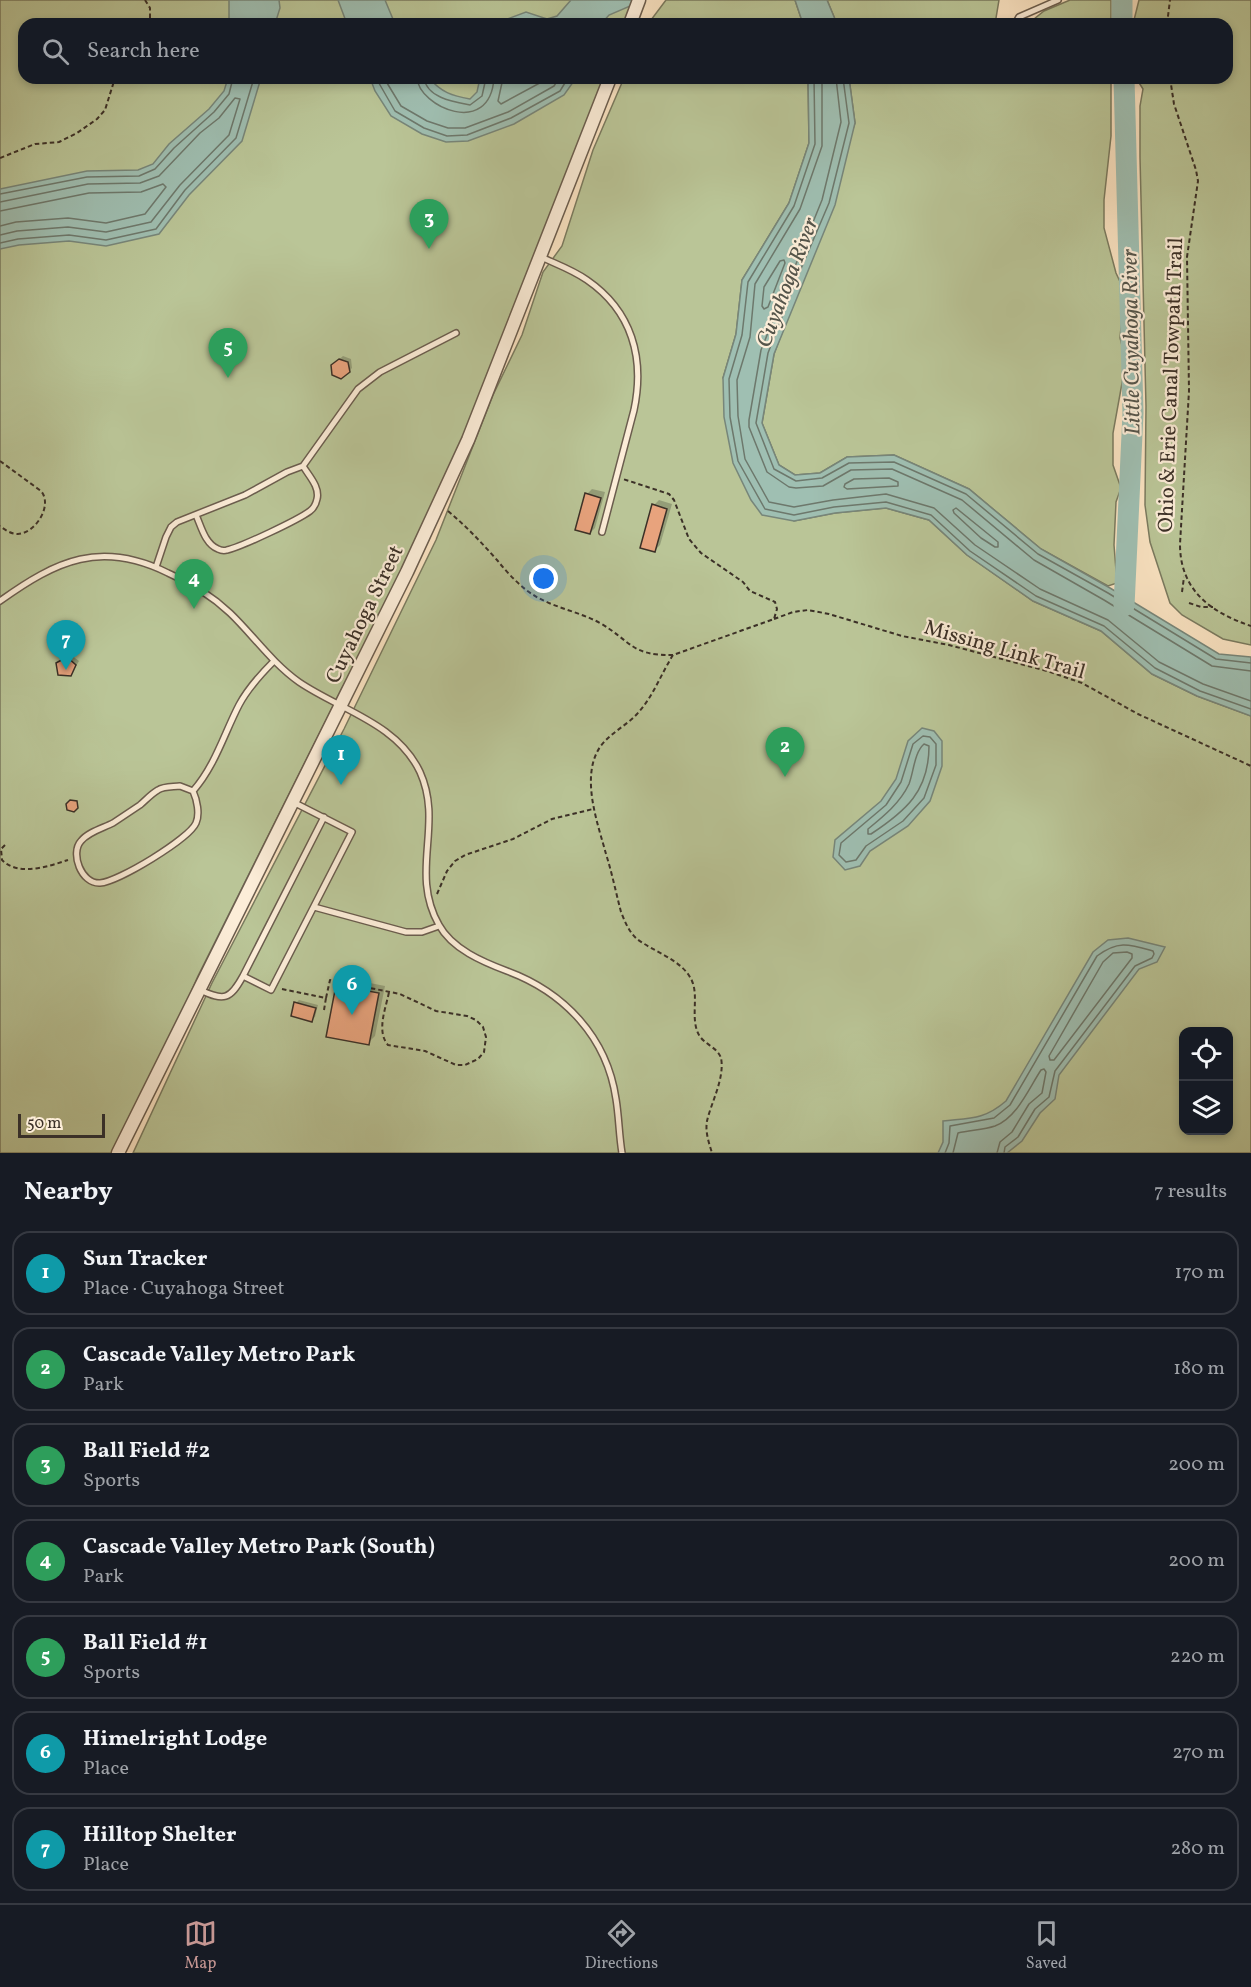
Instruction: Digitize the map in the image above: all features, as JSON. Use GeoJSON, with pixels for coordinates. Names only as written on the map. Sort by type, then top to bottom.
{"type":"FeatureCollection","features":[{"type":"Feature","properties":{"kind":"street"},"geometry":{"type":"LineString","coordinates":[[632,18],[639,0]]}},
{"type":"Feature","properties":{"kind":"street","name":"Cuyahoga Street"},"geometry":{"type":"LineString","coordinates":[[118,1153],[439,504],[468,440],[608,84]]}},
{"type":"Feature","properties":{"kind":"lane"},"geometry":{"type":"LineString","coordinates":[[1018,18],[1058,0]]}},
{"type":"Feature","properties":{"kind":"lane"},"geometry":{"type":"LineString","coordinates":[[541,257],[576,273],[602,291],[621,316],[634,343],[639,369],[638,392],[602,532]]}},
{"type":"Feature","properties":{"kind":"lane"},"geometry":{"type":"LineString","coordinates":[[156,567],[171,527],[245,495],[303,466],[358,389],[380,372],[456,333]]}},
{"type":"Feature","properties":{"kind":"lane"},"geometry":{"type":"LineString","coordinates":[[196,515],[208,540],[219,550],[226,550],[248,542],[291,522],[315,506],[318,495],[303,466]]}},
{"type":"Feature","properties":{"kind":"lane"},"geometry":{"type":"LineString","coordinates":[[0,601],[64,563],[91,556],[121,557],[156,567],[208,594],[299,682],[376,724],[395,738],[410,755],[427,789],[430,810],[426,884],[439,926],[467,952],[484,963],[533,981],[548,990],[574,1012],[587,1027],[601,1051],[610,1076],[616,1098],[622,1153]]}},
{"type":"Feature","properties":{"kind":"lane"},"geometry":{"type":"LineString","coordinates":[[193,791],[180,786],[163,788],[124,816],[83,839],[77,848],[76,858],[84,875],[94,882],[109,881],[133,870],[177,841],[196,824],[198,812],[193,791],[211,765],[240,702],[274,660]]}},
{"type":"Feature","properties":{"kind":"lane"},"geometry":{"type":"LineString","coordinates":[[243,976],[271,990],[352,832],[293,802]]}},
{"type":"Feature","properties":{"kind":"lane"},"geometry":{"type":"LineString","coordinates":[[199,990],[224,998],[232,993],[243,976],[324,817]]}},
{"type":"Feature","properties":{"kind":"lane"},"geometry":{"type":"LineString","coordinates":[[314,907],[406,932],[422,932],[439,926]]}},
{"type":"Feature","properties":{"kind":"path"},"geometry":{"type":"LineString","coordinates":[[145,0],[150,8],[150,18]]}},
{"type":"Feature","properties":{"kind":"path"},"geometry":{"type":"LineString","coordinates":[[1168,18],[1170,0]]}},
{"type":"Feature","properties":{"kind":"path"},"geometry":{"type":"LineString","coordinates":[[0,158],[35,144],[59,142],[77,134],[105,110],[113,84]]}},
{"type":"Feature","properties":{"kind":"path","name":"Ohio & Erie Canal Towpath Trail"},"geometry":{"type":"LineString","coordinates":[[1171,84],[1174,104],[1198,181],[1189,235],[1186,280],[1189,391],[1180,544],[1184,577],[1182,592]]}},
{"type":"Feature","properties":{"kind":"path"},"geometry":{"type":"LineString","coordinates":[[0,460],[46,496],[46,502],[39,518],[26,532],[17,534],[0,526]]}},
{"type":"Feature","properties":{"kind":"path"},"geometry":{"type":"LineString","coordinates":[[617,478],[669,494],[674,500],[689,539],[701,553],[743,582],[750,591],[775,602],[777,609],[774,619]]}},
{"type":"Feature","properties":{"kind":"path"},"geometry":{"type":"LineString","coordinates":[[439,504],[468,528],[525,590],[546,602],[601,624],[632,648],[659,655],[673,655],[642,709],[608,737],[598,749],[593,762],[591,783],[594,811],[627,927],[636,938],[666,957],[689,976],[693,983],[696,1027],[699,1036],[721,1058],[718,1087],[707,1121],[707,1134],[712,1153]]}},
{"type":"Feature","properties":{"kind":"path"},"geometry":{"type":"LineString","coordinates":[[1184,577],[1212,607],[1251,626]]}},
{"type":"Feature","properties":{"kind":"path"},"geometry":{"type":"LineString","coordinates":[[1189,603],[1212,607]]}},
{"type":"Feature","properties":{"kind":"path","name":"Missing Link Trail"},"geometry":{"type":"LineString","coordinates":[[673,655],[793,612],[808,610],[902,636],[961,648],[1047,671],[1082,683],[1138,714],[1251,766]]}},
{"type":"Feature","properties":{"kind":"path"},"geometry":{"type":"LineString","coordinates":[[430,903],[437,895],[447,871],[455,861],[513,839],[552,819],[594,811]]}},
{"type":"Feature","properties":{"kind":"path"},"geometry":{"type":"LineString","coordinates":[[5,845],[1,849],[2,860],[12,867],[52,867],[71,859]]}},
{"type":"Feature","properties":{"kind":"path"},"geometry":{"type":"LineString","coordinates":[[324,1010],[330,980],[389,992],[411,998],[436,1011],[467,1016],[476,1020],[483,1027],[486,1037],[484,1052],[471,1063],[456,1065],[425,1051],[388,1045],[381,1031],[389,992]]}},
{"type":"Feature","properties":{"kind":"path"},"geometry":{"type":"LineString","coordinates":[[273,987],[326,998]]}},
{"type":"Feature","properties":{"kind":"green space"},"geometry":{"type":"Polygon","coordinates":[[[0,0],[639,0],[632,18],[18,18],[18,84],[608,84],[515,322],[370,646],[342,688],[198,976],[139,1111],[118,1153],[0,1153],[0,0]]]}},
{"type":"Feature","properties":{"kind":"green space"},"geometry":{"type":"Polygon","coordinates":[[[666,0],[795,0],[801,18],[652,18],[666,0]]]}},
{"type":"Feature","properties":{"kind":"green space"},"geometry":{"type":"Polygon","coordinates":[[[827,0],[999,0],[996,18],[834,18],[827,0]]]}},
{"type":"Feature","properties":{"kind":"green space"},"geometry":{"type":"Polygon","coordinates":[[[1070,0],[1111,0],[1111,18],[1035,18],[1044,11],[1070,0]]]}},
{"type":"Feature","properties":{"kind":"green space"},"geometry":{"type":"Polygon","coordinates":[[[1139,0],[1251,0],[1251,645],[1223,639],[1182,615],[1170,603],[1150,542],[1145,505],[1146,406],[1140,157],[1140,106],[1143,89],[1140,84],[1233,84],[1233,18],[1134,18],[1139,0]]]}},
{"type":"Feature","properties":{"kind":"green space"},"geometry":{"type":"Polygon","coordinates":[[[621,84],[808,84],[809,143],[789,203],[742,280],[736,334],[723,378],[794,521],[835,513],[886,508],[929,520],[967,555],[1033,601],[1101,631],[1152,674],[1197,696],[1251,716],[1251,1153],[133,1153],[212,983],[344,729],[436,540],[493,395],[522,335],[543,272],[562,246],[593,150],[621,84]]]}},
{"type":"Feature","properties":{"kind":"green space"},"geometry":{"type":"Polygon","coordinates":[[[850,84],[1111,84],[1111,136],[1104,200],[1104,228],[1116,273],[1122,286],[1123,307],[1120,338],[1126,361],[1113,433],[1113,465],[1121,488],[1116,502],[1114,545],[1117,583],[1108,586],[1041,549],[969,489],[894,455],[847,457],[820,473],[795,475],[779,465],[762,423],[774,354],[802,280],[855,123],[850,84]]]}},
{"type":"Feature","properties":{"kind":"water"},"geometry":{"type":"Polygon","coordinates":[[[229,0],[279,0],[280,8],[277,18],[229,18],[229,0]]]}},
{"type":"Feature","properties":{"kind":"water"},"geometry":{"type":"Polygon","coordinates":[[[338,0],[385,0],[392,18],[345,18],[338,0]]]}},
{"type":"Feature","properties":{"kind":"water"},"geometry":{"type":"Polygon","coordinates":[[[571,0],[644,0],[606,18],[550,18],[557,16],[571,0]]]}},
{"type":"Feature","properties":{"kind":"water"},"geometry":{"type":"Polygon","coordinates":[[[795,0],[827,0],[834,18],[801,18],[795,0]]]}},
{"type":"Feature","properties":{"kind":"water"},"geometry":{"type":"Polygon","coordinates":[[[526,12],[544,18],[510,18],[526,12]]]}},
{"type":"Feature","properties":{"kind":"water"},"geometry":{"type":"Polygon","coordinates":[[[226,84],[259,84],[242,141],[189,195],[159,234],[106,246],[69,241],[0,249],[0,189],[87,171],[138,170],[153,164],[169,144],[209,109],[224,91],[226,84]]]}},
{"type":"Feature","properties":{"kind":"water"},"geometry":{"type":"Polygon","coordinates":[[[372,84],[435,84],[447,93],[470,99],[477,92],[479,84],[572,84],[564,95],[514,124],[468,141],[446,142],[422,134],[391,116],[372,84]]]}},
{"type":"Feature","properties":{"kind":"water","name":"Cuyahoga River"},"geometry":{"type":"Polygon","coordinates":[[[808,84],[850,84],[855,123],[835,205],[774,354],[762,423],[779,465],[795,475],[820,473],[847,457],[894,455],[969,489],[1041,549],[1219,654],[1251,657],[1251,716],[1197,696],[1152,674],[1101,631],[1033,601],[967,555],[929,520],[886,508],[835,513],[794,521],[762,515],[751,500],[733,463],[724,417],[723,378],[736,334],[742,280],[789,203],[809,143],[808,84]]]}},
{"type":"Feature","properties":{"kind":"water"},"geometry":{"type":"Polygon","coordinates":[[[922,728],[934,731],[942,741],[942,766],[930,801],[908,826],[870,851],[860,866],[845,870],[833,857],[835,840],[881,801],[896,779],[908,741],[922,728]]]}},
{"type":"Feature","properties":{"kind":"water"},"geometry":{"type":"Polygon","coordinates":[[[1128,938],[1165,947],[1157,962],[1139,969],[1059,1075],[1055,1099],[1040,1113],[1022,1141],[1007,1153],[938,1153],[943,1142],[943,1121],[984,1115],[1006,1101],[1093,952],[1108,940],[1128,938]]]}},
{"type":"Feature","properties":{"kind":"building"},"geometry":{"type":"Polygon","coordinates":[[[339,359],[348,362],[350,372],[341,379],[332,375],[331,365],[339,359]]]}},
{"type":"Feature","properties":{"kind":"building"},"geometry":{"type":"Polygon","coordinates":[[[585,493],[601,498],[590,534],[575,530],[585,493]]]}},
{"type":"Feature","properties":{"kind":"building"},"geometry":{"type":"Polygon","coordinates":[[[652,504],[667,509],[655,552],[640,548],[652,504]]]}},
{"type":"Feature","properties":{"kind":"building"},"geometry":{"type":"Polygon","coordinates":[[[67,657],[76,665],[71,676],[58,675],[56,663],[67,657]]]}},
{"type":"Feature","properties":{"kind":"building"},"geometry":{"type":"Polygon","coordinates":[[[70,800],[77,801],[78,808],[74,812],[67,810],[66,804],[70,800]]]}},
{"type":"Feature","properties":{"kind":"building"},"geometry":{"type":"Polygon","coordinates":[[[336,985],[379,993],[369,1045],[326,1037],[336,985]]]}},
{"type":"Feature","properties":{"kind":"building"},"geometry":{"type":"Polygon","coordinates":[[[294,1002],[316,1008],[312,1022],[291,1016],[294,1002]]]}},
{"type":"Feature","properties":{"kind":"waterway","name":"Little Cuyahoga River"},"geometry":{"type":"LineString","coordinates":[[1122,0],[1122,18]]}},
{"type":"Feature","properties":{"kind":"waterway","name":"Little Cuyahoga River"},"geometry":{"type":"LineString","coordinates":[[1124,84],[1133,413],[1124,606]]}},
{"type":"Feature","properties":{"kind":"place","name":"Ball Field #2"},"geometry":{"type":"Point","coordinates":[429,249]}},
{"type":"Feature","properties":{"kind":"place","name":"Ball Field #1"},"geometry":{"type":"Point","coordinates":[228,378]}},
{"type":"Feature","properties":{"kind":"place","name":"Cascade Valley Metro Park (South)"},"geometry":{"type":"Point","coordinates":[194,609]}},
{"type":"Feature","properties":{"kind":"place","name":"Hilltop Shelter"},"geometry":{"type":"Point","coordinates":[66,670]}},
{"type":"Feature","properties":{"kind":"place","name":"Cascade Valley Metro Park"},"geometry":{"type":"Point","coordinates":[785,777]}},
{"type":"Feature","properties":{"kind":"place","name":"Sun Tracker"},"geometry":{"type":"Point","coordinates":[341,785]}},
{"type":"Feature","properties":{"kind":"place","name":"Himelright Lodge"},"geometry":{"type":"Point","coordinates":[352,1015]}}]}
